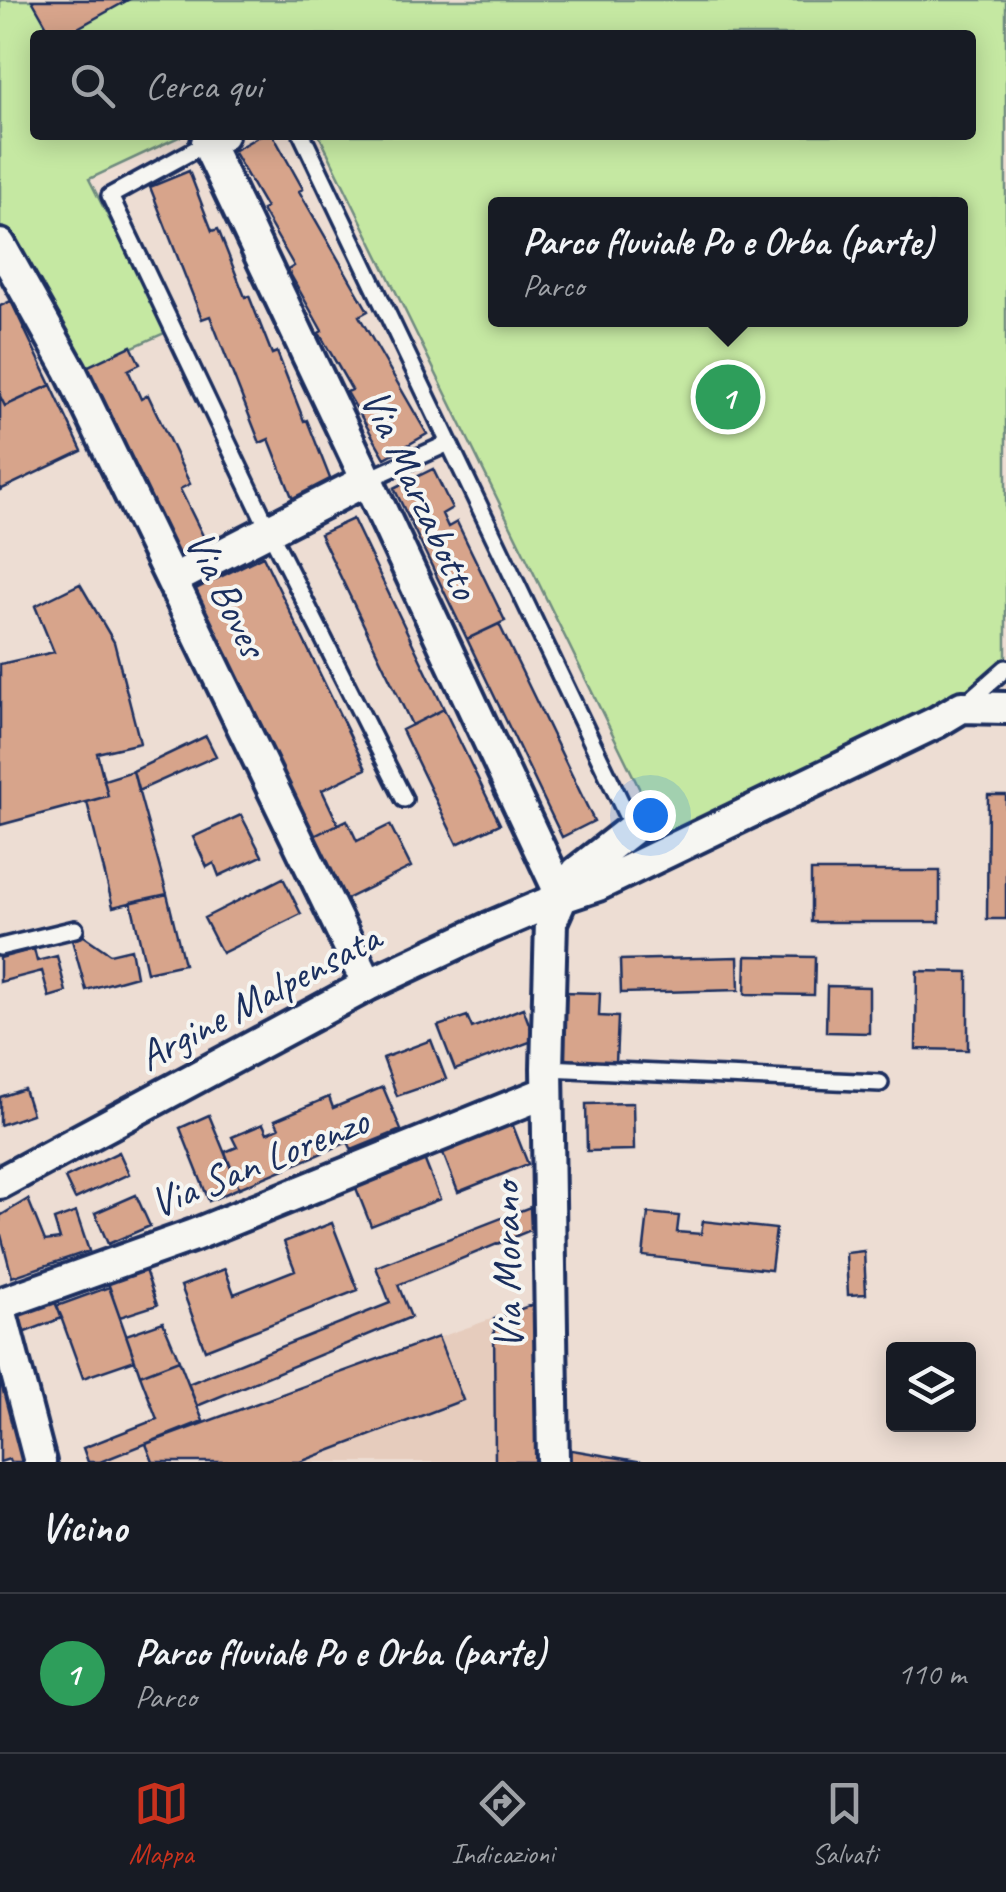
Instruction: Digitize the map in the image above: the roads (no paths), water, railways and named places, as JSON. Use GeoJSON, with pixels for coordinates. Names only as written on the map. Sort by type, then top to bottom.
{"type":"FeatureCollection","features":[{"type":"Feature","properties":{"kind":"street","name":"Via Marzabotto"},"geometry":{"type":"LineString","coordinates":[[215,140],[562,898]]}},
{"type":"Feature","properties":{"kind":"street","name":"Via Boves"},"geometry":{"type":"LineString","coordinates":[[0,245],[70,370],[368,985]]}},
{"type":"Feature","properties":{"kind":"street"},"geometry":{"type":"LineString","coordinates":[[172,580],[368,480]]}},
{"type":"Feature","properties":{"kind":"street"},"geometry":{"type":"LineString","coordinates":[[962,707],[1006,708]]}},
{"type":"Feature","properties":{"kind":"street","name":"Argine Malpensata"},"geometry":{"type":"LineString","coordinates":[[0,1183],[368,985],[489,928],[598,885],[962,707]]}},
{"type":"Feature","properties":{"kind":"street","name":"Argine Malpensata"},"geometry":{"type":"LineString","coordinates":[[562,898],[577,872],[633,828]]}},
{"type":"Feature","properties":{"kind":"street","name":"Via Morano"},"geometry":{"type":"LineString","coordinates":[[552,1462],[547,1080],[551,922],[562,898]]}},
{"type":"Feature","properties":{"kind":"street","name":"Via San Lorenzo"},"geometry":{"type":"LineString","coordinates":[[0,1307],[194,1236],[547,1080]]}},
{"type":"Feature","properties":{"kind":"street"},"geometry":{"type":"LineString","coordinates":[[0,1307],[40,1462]]}},
{"type":"Feature","properties":{"kind":"lane"},"geometry":{"type":"LineString","coordinates":[[213,140],[110,196],[269,530],[404,800]]}},
{"type":"Feature","properties":{"kind":"lane"},"geometry":{"type":"LineString","coordinates":[[304,140],[633,828]]}},
{"type":"Feature","properties":{"kind":"lane"},"geometry":{"type":"LineString","coordinates":[[368,480],[449,442]]}},
{"type":"Feature","properties":{"kind":"lane"},"geometry":{"type":"LineString","coordinates":[[962,707],[1006,668]]}},
{"type":"Feature","properties":{"kind":"lane"},"geometry":{"type":"LineString","coordinates":[[0,947],[75,929]]}},
{"type":"Feature","properties":{"kind":"lane"},"geometry":{"type":"LineString","coordinates":[[547,1080],[880,1083]]}},
{"type":"Feature","properties":{"kind":"place","name":"Parco fluviale Po e Orba (parte)"},"geometry":{"type":"Point","coordinates":[728,397]}}]}
